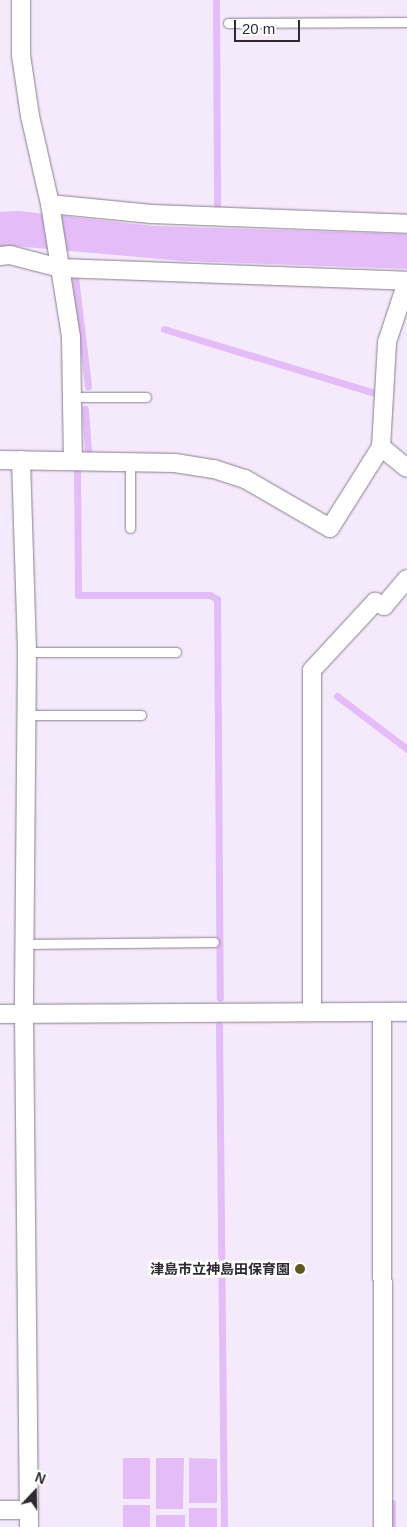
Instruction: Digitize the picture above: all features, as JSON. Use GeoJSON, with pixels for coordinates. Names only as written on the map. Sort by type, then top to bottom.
{"type":"FeatureCollection","features":[{"type":"Feature","properties":{"kind":"street"},"geometry":{"type":"LineString","coordinates":[[21,0],[21,55],[30,116],[50,206],[71,337],[73,461]]}},
{"type":"Feature","properties":{"kind":"street"},"geometry":{"type":"LineString","coordinates":[[50,206],[152,214],[407,224]]}},
{"type":"Feature","properties":{"kind":"street"},"geometry":{"type":"LineString","coordinates":[[0,256],[10,255],[59,264],[407,282],[387,342],[381,447],[330,528],[246,479],[214,469],[130,462],[0,460]]}},
{"type":"Feature","properties":{"kind":"street"},"geometry":{"type":"LineString","coordinates":[[381,447],[407,468]]}},
{"type":"Feature","properties":{"kind":"street"},"geometry":{"type":"LineString","coordinates":[[0,1510],[29,1518],[24,1014],[27,652],[20,460]]}},
{"type":"Feature","properties":{"kind":"street"},"geometry":{"type":"LineString","coordinates":[[312,1012],[312,670],[375,602],[384,606],[407,579]]}},
{"type":"Feature","properties":{"kind":"street"},"geometry":{"type":"LineString","coordinates":[[382,1012],[383,1527]]}},
{"type":"Feature","properties":{"kind":"street"},"geometry":{"type":"LineString","coordinates":[[0,1014],[407,1012]]}},
{"type":"Feature","properties":{"kind":"lane"},"geometry":{"type":"LineString","coordinates":[[228,23],[407,22]]}},
{"type":"Feature","properties":{"kind":"lane"},"geometry":{"type":"LineString","coordinates":[[72,397],[146,397]]}},
{"type":"Feature","properties":{"kind":"lane"},"geometry":{"type":"LineString","coordinates":[[130,462],[130,528]]}},
{"type":"Feature","properties":{"kind":"lane"},"geometry":{"type":"LineString","coordinates":[[27,652],[176,652]]}},
{"type":"Feature","properties":{"kind":"lane"},"geometry":{"type":"LineString","coordinates":[[26,715],[141,715]]}},
{"type":"Feature","properties":{"kind":"lane"},"geometry":{"type":"LineString","coordinates":[[26,944],[214,942]]}},
{"type":"Feature","properties":{"kind":"shaded area"},"geometry":{"type":"Polygon","coordinates":[[[19,211],[153,226],[407,234],[407,269],[183,261],[14,246],[0,248],[0,212],[19,211]]]}},
{"type":"Feature","properties":{"kind":"shaded area"},"geometry":{"type":"Polygon","coordinates":[[[123,1458],[150,1458],[150,1499],[123,1499],[123,1458]]]}},
{"type":"Feature","properties":{"kind":"shaded area"},"geometry":{"type":"Polygon","coordinates":[[[156,1458],[184,1458],[183,1509],[156,1509],[156,1458]]]}},
{"type":"Feature","properties":{"kind":"shaded area"},"geometry":{"type":"Polygon","coordinates":[[[189,1458],[217,1459],[217,1503],[189,1503],[189,1458]]]}},
{"type":"Feature","properties":{"kind":"shaded area"},"geometry":{"type":"Polygon","coordinates":[[[123,1505],[150,1505],[150,1527],[123,1527],[123,1505]]]}},
{"type":"Feature","properties":{"kind":"shaded area"},"geometry":{"type":"Polygon","coordinates":[[[189,1508],[217,1508],[217,1527],[189,1527],[189,1508]]]}},
{"type":"Feature","properties":{"kind":"shaded area"},"geometry":{"type":"Polygon","coordinates":[[[156,1515],[185,1515],[185,1527],[156,1527],[156,1515]]]}},
{"type":"Feature","properties":{"kind":"waterway"},"geometry":{"type":"LineString","coordinates":[[216,0],[217,206]]}},
{"type":"Feature","properties":{"kind":"waterway"},"geometry":{"type":"LineString","coordinates":[[75,277],[88,386]]}},
{"type":"Feature","properties":{"kind":"waterway"},"geometry":{"type":"LineString","coordinates":[[164,329],[374,393]]}},
{"type":"Feature","properties":{"kind":"waterway"},"geometry":{"type":"LineString","coordinates":[[85,409],[88,450]]}},
{"type":"Feature","properties":{"kind":"waterway"},"geometry":{"type":"LineString","coordinates":[[77,471],[78,595],[210,595],[217,599],[220,998]]}},
{"type":"Feature","properties":{"kind":"waterway"},"geometry":{"type":"LineString","coordinates":[[337,696],[407,749]]}},
{"type":"Feature","properties":{"kind":"waterway"},"geometry":{"type":"LineString","coordinates":[[219,1025],[224,1527]]}},
{"type":"Feature","properties":{"kind":"waterway"},"geometry":{"type":"LineString","coordinates":[[392,1503],[392,1527]]}},
{"type":"Feature","properties":{"kind":"place","name":"津島市立神島田保育園"},"geometry":{"type":"Point","coordinates":[300,1269]}}]}
